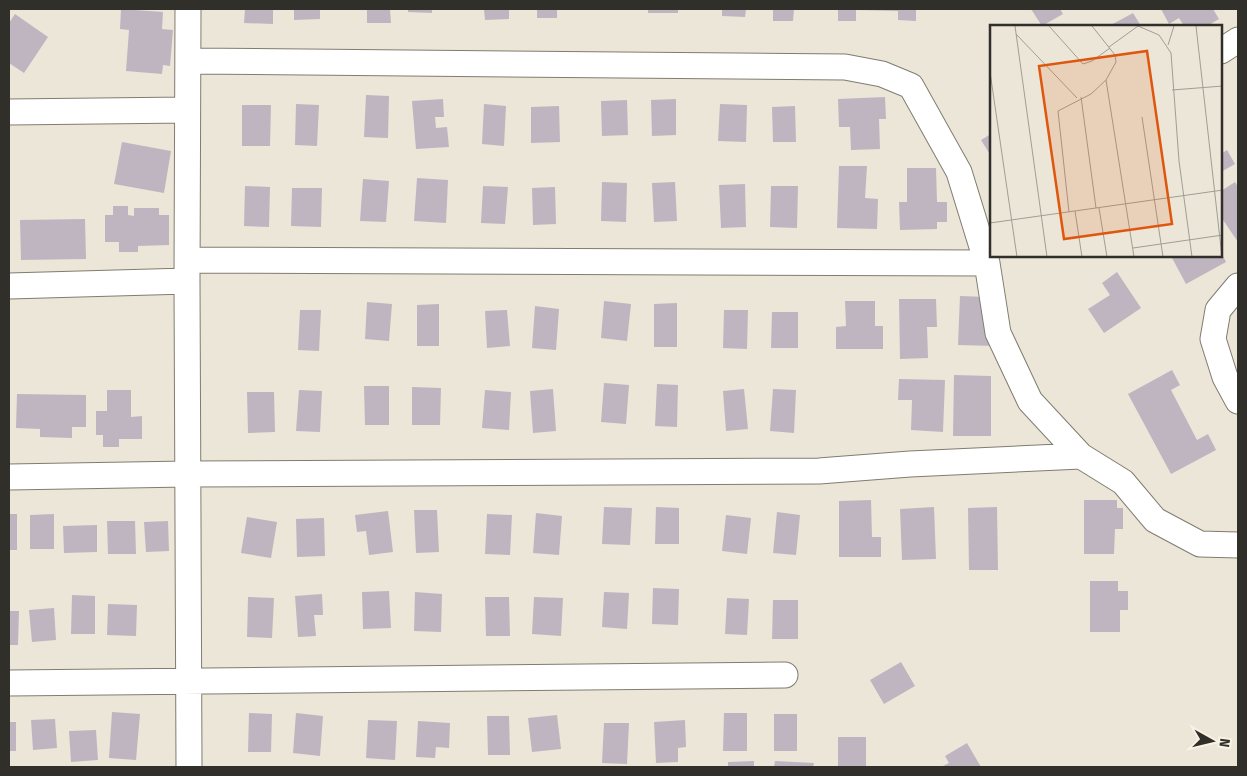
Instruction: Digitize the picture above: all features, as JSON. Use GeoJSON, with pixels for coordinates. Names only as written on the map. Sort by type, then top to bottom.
{"type":"FeatureCollection","features":[{"type":"Feature","properties":{"kind":"street"},"geometry":{"type":"LineString","coordinates":[[188,9],[187,474],[189,767]]}},
{"type":"Feature","properties":{"kind":"street"},"geometry":{"type":"LineString","coordinates":[[1222,50],[1238,40]]}},
{"type":"Feature","properties":{"kind":"street"},"geometry":{"type":"LineString","coordinates":[[188,61],[845,67],[882,74],[911,86],[959,172],[985,232],[987,262],[998,333],[1030,401],[1081,456],[1122,482],[1155,520],[1200,544],[1238,545]]}},
{"type":"Feature","properties":{"kind":"street"},"geometry":{"type":"LineString","coordinates":[[9,112],[187,110]]}},
{"type":"Feature","properties":{"kind":"street"},"geometry":{"type":"LineString","coordinates":[[9,286],[187,271],[987,262]]}},
{"type":"Feature","properties":{"kind":"street"},"geometry":{"type":"LineString","coordinates":[[1238,286],[1218,310],[1213,339],[1225,377],[1238,401]]}},
{"type":"Feature","properties":{"kind":"street"},"geometry":{"type":"LineString","coordinates":[[9,477],[187,474],[819,472],[910,464],[1081,456]]}},
{"type":"Feature","properties":{"kind":"street"},"geometry":{"type":"LineString","coordinates":[[9,683],[785,675]]}},
{"type":"Feature","properties":{"kind":"building"},"geometry":{"type":"Polygon","coordinates":[[[121,9],[163,12],[162,29],[173,30],[170,66],[163,65],[162,74],[126,71],[129,30],[120,29],[121,9]]]}},
{"type":"Feature","properties":{"kind":"building"},"geometry":{"type":"Polygon","coordinates":[[[245,9],[273,9],[273,24],[244,23],[245,9]]]}},
{"type":"Feature","properties":{"kind":"building"},"geometry":{"type":"Polygon","coordinates":[[[294,9],[320,9],[320,19],[294,20],[294,9]]]}},
{"type":"Feature","properties":{"kind":"building"},"geometry":{"type":"Polygon","coordinates":[[[367,9],[390,9],[391,23],[367,23],[367,9]]]}},
{"type":"Feature","properties":{"kind":"building"},"geometry":{"type":"Polygon","coordinates":[[[408,9],[432,9],[432,13],[408,12],[408,9]]]}},
{"type":"Feature","properties":{"kind":"building"},"geometry":{"type":"Polygon","coordinates":[[[484,9],[509,9],[509,19],[485,20],[484,9]]]}},
{"type":"Feature","properties":{"kind":"building"},"geometry":{"type":"Polygon","coordinates":[[[537,9],[557,9],[557,18],[537,18],[537,9]]]}},
{"type":"Feature","properties":{"kind":"building"},"geometry":{"type":"Polygon","coordinates":[[[648,9],[678,9],[678,13],[648,13],[648,9]]]}},
{"type":"Feature","properties":{"kind":"building"},"geometry":{"type":"Polygon","coordinates":[[[722,9],[746,9],[745,17],[722,16],[722,9]]]}},
{"type":"Feature","properties":{"kind":"building"},"geometry":{"type":"Polygon","coordinates":[[[773,9],[794,9],[793,21],[773,21],[773,9]]]}},
{"type":"Feature","properties":{"kind":"building"},"geometry":{"type":"Polygon","coordinates":[[[838,9],[856,9],[856,21],[838,21],[838,9]]]}},
{"type":"Feature","properties":{"kind":"building"},"geometry":{"type":"Polygon","coordinates":[[[857,9],[916,9],[916,21],[898,20],[898,11],[857,9]]]}},
{"type":"Feature","properties":{"kind":"building"},"geometry":{"type":"Polygon","coordinates":[[[1031,9],[1060,9],[1063,14],[1041,25],[1031,9]]]}},
{"type":"Feature","properties":{"kind":"building"},"geometry":{"type":"Polygon","coordinates":[[[1161,9],[1213,9],[1219,19],[1209,25],[1183,25],[1179,18],[1169,24],[1161,9]]]}},
{"type":"Feature","properties":{"kind":"building"},"geometry":{"type":"Polygon","coordinates":[[[1133,13],[1140,25],[1111,25],[1133,13]]]}},
{"type":"Feature","properties":{"kind":"building"},"geometry":{"type":"Polygon","coordinates":[[[15,14],[48,37],[24,73],[9,63],[9,23],[15,14]]]}},
{"type":"Feature","properties":{"kind":"building"},"geometry":{"type":"Polygon","coordinates":[[[366,95],[389,96],[388,138],[364,137],[366,95]]]}},
{"type":"Feature","properties":{"kind":"building"},"geometry":{"type":"Polygon","coordinates":[[[885,97],[886,119],[879,119],[880,149],[851,150],[850,127],[839,127],[838,99],[885,97]]]}},
{"type":"Feature","properties":{"kind":"building"},"geometry":{"type":"Polygon","coordinates":[[[443,99],[444,117],[435,117],[436,128],[447,127],[449,147],[416,149],[412,101],[443,99]]]}},
{"type":"Feature","properties":{"kind":"building"},"geometry":{"type":"Polygon","coordinates":[[[676,99],[676,135],[652,136],[651,100],[676,99]]]}},
{"type":"Feature","properties":{"kind":"building"},"geometry":{"type":"Polygon","coordinates":[[[627,100],[628,135],[602,136],[601,101],[627,100]]]}},
{"type":"Feature","properties":{"kind":"building"},"geometry":{"type":"Polygon","coordinates":[[[296,104],[319,105],[317,146],[295,145],[296,104]]]}},
{"type":"Feature","properties":{"kind":"building"},"geometry":{"type":"Polygon","coordinates":[[[484,104],[506,106],[504,146],[482,144],[484,104]]]}},
{"type":"Feature","properties":{"kind":"building"},"geometry":{"type":"Polygon","coordinates":[[[720,104],[747,105],[746,142],[718,141],[720,104]]]}},
{"type":"Feature","properties":{"kind":"building"},"geometry":{"type":"Polygon","coordinates":[[[242,105],[271,105],[270,146],[242,146],[242,105]]]}},
{"type":"Feature","properties":{"kind":"building"},"geometry":{"type":"Polygon","coordinates":[[[559,106],[560,142],[531,143],[531,107],[559,106]]]}},
{"type":"Feature","properties":{"kind":"building"},"geometry":{"type":"Polygon","coordinates":[[[795,106],[796,142],[773,142],[772,107],[795,106]]]}},
{"type":"Feature","properties":{"kind":"building"},"geometry":{"type":"Polygon","coordinates":[[[990,135],[990,154],[981,140],[990,135]]]}},
{"type":"Feature","properties":{"kind":"building"},"geometry":{"type":"Polygon","coordinates":[[[122,142],[171,151],[164,193],[114,184],[122,142]]]}},
{"type":"Feature","properties":{"kind":"building"},"geometry":{"type":"Polygon","coordinates":[[[1227,150],[1235,164],[1222,171],[1222,153],[1227,150]]]}},
{"type":"Feature","properties":{"kind":"building"},"geometry":{"type":"Polygon","coordinates":[[[839,166],[867,166],[865,198],[878,199],[877,229],[837,228],[839,166]]]}},
{"type":"Feature","properties":{"kind":"building"},"geometry":{"type":"Polygon","coordinates":[[[907,168],[936,168],[937,202],[947,202],[947,222],[937,222],[937,229],[900,230],[899,202],[907,202],[907,168]]]}},
{"type":"Feature","properties":{"kind":"building"},"geometry":{"type":"Polygon","coordinates":[[[417,178],[448,180],[446,223],[414,221],[417,178]]]}},
{"type":"Feature","properties":{"kind":"building"},"geometry":{"type":"Polygon","coordinates":[[[363,179],[389,181],[386,222],[360,221],[363,179]]]}},
{"type":"Feature","properties":{"kind":"building"},"geometry":{"type":"Polygon","coordinates":[[[602,182],[627,183],[626,222],[601,221],[602,182]]]}},
{"type":"Feature","properties":{"kind":"building"},"geometry":{"type":"Polygon","coordinates":[[[675,182],[677,221],[654,222],[652,183],[675,182]]]}},
{"type":"Feature","properties":{"kind":"building"},"geometry":{"type":"Polygon","coordinates":[[[1235,182],[1238,187],[1238,242],[1222,218],[1222,190],[1235,182]]]}},
{"type":"Feature","properties":{"kind":"building"},"geometry":{"type":"Polygon","coordinates":[[[745,184],[746,227],[721,228],[719,185],[745,184]]]}},
{"type":"Feature","properties":{"kind":"building"},"geometry":{"type":"Polygon","coordinates":[[[245,186],[270,187],[269,227],[244,226],[245,186]]]}},
{"type":"Feature","properties":{"kind":"building"},"geometry":{"type":"Polygon","coordinates":[[[483,186],[508,187],[505,224],[481,223],[483,186]]]}},
{"type":"Feature","properties":{"kind":"building"},"geometry":{"type":"Polygon","coordinates":[[[771,186],[798,186],[797,228],[770,227],[771,186]]]}},
{"type":"Feature","properties":{"kind":"building"},"geometry":{"type":"Polygon","coordinates":[[[555,187],[556,224],[533,225],[532,188],[555,187]]]}},
{"type":"Feature","properties":{"kind":"building"},"geometry":{"type":"Polygon","coordinates":[[[292,188],[322,188],[321,227],[291,226],[292,188]]]}},
{"type":"Feature","properties":{"kind":"building"},"geometry":{"type":"Polygon","coordinates":[[[113,206],[128,206],[128,215],[134,216],[134,208],[159,208],[159,215],[169,215],[169,245],[138,246],[138,252],[119,252],[119,242],[105,242],[105,215],[113,215],[113,206]]]}},
{"type":"Feature","properties":{"kind":"building"},"geometry":{"type":"Polygon","coordinates":[[[85,219],[86,259],[21,260],[20,220],[85,219]]]}},
{"type":"Feature","properties":{"kind":"building"},"geometry":{"type":"Polygon","coordinates":[[[1222,254],[1226,262],[1186,284],[1172,258],[1222,258],[1222,254]]]}},
{"type":"Feature","properties":{"kind":"building"},"geometry":{"type":"Polygon","coordinates":[[[1117,272],[1141,308],[1104,333],[1088,309],[1110,295],[1102,283],[1117,272]]]}},
{"type":"Feature","properties":{"kind":"building"},"geometry":{"type":"Polygon","coordinates":[[[960,296],[986,297],[995,346],[958,345],[960,296]]]}},
{"type":"Feature","properties":{"kind":"building"},"geometry":{"type":"Polygon","coordinates":[[[899,299],[936,299],[937,327],[927,327],[928,358],[900,359],[899,299]]]}},
{"type":"Feature","properties":{"kind":"building"},"geometry":{"type":"Polygon","coordinates":[[[604,301],[631,304],[627,341],[601,338],[604,301]]]}},
{"type":"Feature","properties":{"kind":"building"},"geometry":{"type":"Polygon","coordinates":[[[845,301],[875,301],[875,326],[883,326],[883,349],[836,349],[836,327],[846,326],[845,301]]]}},
{"type":"Feature","properties":{"kind":"building"},"geometry":{"type":"Polygon","coordinates":[[[367,302],[392,304],[389,341],[365,339],[367,302]]]}},
{"type":"Feature","properties":{"kind":"building"},"geometry":{"type":"Polygon","coordinates":[[[677,303],[677,347],[654,347],[654,304],[677,303]]]}},
{"type":"Feature","properties":{"kind":"building"},"geometry":{"type":"Polygon","coordinates":[[[439,304],[439,346],[417,346],[417,305],[439,304]]]}},
{"type":"Feature","properties":{"kind":"building"},"geometry":{"type":"Polygon","coordinates":[[[535,306],[559,309],[556,350],[532,348],[535,306]]]}},
{"type":"Feature","properties":{"kind":"building"},"geometry":{"type":"Polygon","coordinates":[[[300,310],[321,310],[319,351],[298,350],[300,310]]]}},
{"type":"Feature","properties":{"kind":"building"},"geometry":{"type":"Polygon","coordinates":[[[507,310],[510,346],[487,348],[485,311],[507,310]]]}},
{"type":"Feature","properties":{"kind":"building"},"geometry":{"type":"Polygon","coordinates":[[[724,310],[748,310],[747,349],[723,348],[724,310]]]}},
{"type":"Feature","properties":{"kind":"building"},"geometry":{"type":"Polygon","coordinates":[[[772,312],[798,312],[798,348],[771,348],[772,312]]]}},
{"type":"Feature","properties":{"kind":"building"},"geometry":{"type":"Polygon","coordinates":[[[1172,370],[1180,385],[1171,390],[1197,440],[1208,434],[1216,450],[1171,474],[1128,394],[1172,370]]]}},
{"type":"Feature","properties":{"kind":"building"},"geometry":{"type":"Polygon","coordinates":[[[954,375],[991,376],[991,436],[953,436],[954,375]]]}},
{"type":"Feature","properties":{"kind":"building"},"geometry":{"type":"Polygon","coordinates":[[[899,379],[945,380],[943,432],[911,430],[912,400],[898,400],[899,379]]]}},
{"type":"Feature","properties":{"kind":"building"},"geometry":{"type":"Polygon","coordinates":[[[604,383],[629,385],[626,424],[601,422],[604,383]]]}},
{"type":"Feature","properties":{"kind":"building"},"geometry":{"type":"Polygon","coordinates":[[[657,384],[678,385],[677,427],[655,426],[657,384]]]}},
{"type":"Feature","properties":{"kind":"building"},"geometry":{"type":"Polygon","coordinates":[[[364,386],[389,386],[389,425],[365,425],[364,386]]]}},
{"type":"Feature","properties":{"kind":"building"},"geometry":{"type":"Polygon","coordinates":[[[412,387],[441,388],[440,425],[412,425],[412,387]]]}},
{"type":"Feature","properties":{"kind":"building"},"geometry":{"type":"Polygon","coordinates":[[[553,389],[556,431],[533,433],[530,391],[553,389]]]}},
{"type":"Feature","properties":{"kind":"building"},"geometry":{"type":"Polygon","coordinates":[[[744,389],[748,429],[726,431],[723,391],[744,389]]]}},
{"type":"Feature","properties":{"kind":"building"},"geometry":{"type":"Polygon","coordinates":[[[773,389],[796,390],[794,433],[770,431],[773,389]]]}},
{"type":"Feature","properties":{"kind":"building"},"geometry":{"type":"Polygon","coordinates":[[[107,390],[131,390],[131,417],[142,416],[142,439],[119,439],[119,447],[103,447],[103,435],[96,435],[96,411],[107,411],[107,390]]]}},
{"type":"Feature","properties":{"kind":"building"},"geometry":{"type":"Polygon","coordinates":[[[299,390],[322,391],[320,432],[296,431],[299,390]]]}},
{"type":"Feature","properties":{"kind":"building"},"geometry":{"type":"Polygon","coordinates":[[[485,390],[511,392],[509,430],[482,428],[485,390]]]}},
{"type":"Feature","properties":{"kind":"building"},"geometry":{"type":"Polygon","coordinates":[[[247,392],[274,392],[275,432],[248,433],[247,392]]]}},
{"type":"Feature","properties":{"kind":"building"},"geometry":{"type":"Polygon","coordinates":[[[17,394],[86,395],[86,427],[72,427],[72,438],[40,437],[40,429],[16,428],[17,394]]]}},
{"type":"Feature","properties":{"kind":"building"},"geometry":{"type":"Polygon","coordinates":[[[871,500],[872,537],[881,537],[881,557],[839,557],[839,501],[871,500]]]}},
{"type":"Feature","properties":{"kind":"building"},"geometry":{"type":"Polygon","coordinates":[[[1084,500],[1117,500],[1117,508],[1123,508],[1123,529],[1115,529],[1114,554],[1084,554],[1084,500]]]}},
{"type":"Feature","properties":{"kind":"building"},"geometry":{"type":"Polygon","coordinates":[[[604,507],[632,508],[630,545],[602,544],[604,507]]]}},
{"type":"Feature","properties":{"kind":"building"},"geometry":{"type":"Polygon","coordinates":[[[656,507],[679,508],[679,544],[655,544],[656,507]]]}},
{"type":"Feature","properties":{"kind":"building"},"geometry":{"type":"Polygon","coordinates":[[[934,507],[936,559],[902,560],[900,509],[934,507]]]}},
{"type":"Feature","properties":{"kind":"building"},"geometry":{"type":"Polygon","coordinates":[[[997,507],[998,570],[969,570],[968,508],[997,507]]]}},
{"type":"Feature","properties":{"kind":"building"},"geometry":{"type":"Polygon","coordinates":[[[414,510],[437,510],[439,552],[416,553],[414,510]]]}},
{"type":"Feature","properties":{"kind":"building"},"geometry":{"type":"Polygon","coordinates":[[[388,511],[393,552],[369,555],[366,531],[357,532],[355,515],[388,511]]]}},
{"type":"Feature","properties":{"kind":"building"},"geometry":{"type":"Polygon","coordinates":[[[777,512],[800,515],[796,555],[773,553],[777,512]]]}},
{"type":"Feature","properties":{"kind":"building"},"geometry":{"type":"Polygon","coordinates":[[[536,513],[562,516],[559,555],[533,553],[536,513]]]}},
{"type":"Feature","properties":{"kind":"building"},"geometry":{"type":"Polygon","coordinates":[[[9,514],[17,514],[17,550],[9,550],[9,514]]]}},
{"type":"Feature","properties":{"kind":"building"},"geometry":{"type":"Polygon","coordinates":[[[54,514],[54,549],[30,549],[30,515],[54,514]]]}},
{"type":"Feature","properties":{"kind":"building"},"geometry":{"type":"Polygon","coordinates":[[[487,514],[512,515],[510,555],[485,554],[487,514]]]}},
{"type":"Feature","properties":{"kind":"building"},"geometry":{"type":"Polygon","coordinates":[[[726,515],[751,518],[747,554],[722,551],[726,515]]]}},
{"type":"Feature","properties":{"kind":"building"},"geometry":{"type":"Polygon","coordinates":[[[247,517],[277,522],[271,558],[241,553],[247,517]]]}},
{"type":"Feature","properties":{"kind":"building"},"geometry":{"type":"Polygon","coordinates":[[[324,518],[325,556],[297,557],[296,519],[324,518]]]}},
{"type":"Feature","properties":{"kind":"building"},"geometry":{"type":"Polygon","coordinates":[[[107,521],[135,521],[136,554],[108,554],[107,521]]]}},
{"type":"Feature","properties":{"kind":"building"},"geometry":{"type":"Polygon","coordinates":[[[168,521],[169,551],[146,552],[144,522],[168,521]]]}},
{"type":"Feature","properties":{"kind":"building"},"geometry":{"type":"Polygon","coordinates":[[[97,525],[97,552],[64,553],[63,526],[97,525]]]}},
{"type":"Feature","properties":{"kind":"building"},"geometry":{"type":"Polygon","coordinates":[[[1090,581],[1118,581],[1118,591],[1128,591],[1128,610],[1120,610],[1120,632],[1090,632],[1090,581]]]}},
{"type":"Feature","properties":{"kind":"building"},"geometry":{"type":"Polygon","coordinates":[[[653,588],[679,589],[678,625],[652,624],[653,588]]]}},
{"type":"Feature","properties":{"kind":"building"},"geometry":{"type":"Polygon","coordinates":[[[389,591],[391,628],[363,629],[362,592],[389,591]]]}},
{"type":"Feature","properties":{"kind":"building"},"geometry":{"type":"Polygon","coordinates":[[[415,592],[442,594],[441,632],[414,631],[415,592]]]}},
{"type":"Feature","properties":{"kind":"building"},"geometry":{"type":"Polygon","coordinates":[[[604,592],[629,593],[627,629],[602,627],[604,592]]]}},
{"type":"Feature","properties":{"kind":"building"},"geometry":{"type":"Polygon","coordinates":[[[322,594],[323,615],[314,615],[316,636],[298,637],[295,596],[322,594]]]}},
{"type":"Feature","properties":{"kind":"building"},"geometry":{"type":"Polygon","coordinates":[[[72,595],[95,596],[95,634],[71,634],[72,595]]]}},
{"type":"Feature","properties":{"kind":"building"},"geometry":{"type":"Polygon","coordinates":[[[248,597],[274,598],[272,638],[247,637],[248,597]]]}},
{"type":"Feature","properties":{"kind":"building"},"geometry":{"type":"Polygon","coordinates":[[[485,597],[509,597],[510,636],[486,636],[485,597]]]}},
{"type":"Feature","properties":{"kind":"building"},"geometry":{"type":"Polygon","coordinates":[[[534,597],[563,598],[561,636],[532,634],[534,597]]]}},
{"type":"Feature","properties":{"kind":"building"},"geometry":{"type":"Polygon","coordinates":[[[727,598],[749,599],[747,635],[725,634],[727,598]]]}},
{"type":"Feature","properties":{"kind":"building"},"geometry":{"type":"Polygon","coordinates":[[[773,600],[798,600],[798,639],[772,639],[773,600]]]}},
{"type":"Feature","properties":{"kind":"building"},"geometry":{"type":"Polygon","coordinates":[[[108,604],[137,605],[136,636],[107,635],[108,604]]]}},
{"type":"Feature","properties":{"kind":"building"},"geometry":{"type":"Polygon","coordinates":[[[54,608],[56,640],[32,642],[29,610],[54,608]]]}},
{"type":"Feature","properties":{"kind":"building"},"geometry":{"type":"Polygon","coordinates":[[[9,611],[19,611],[18,645],[9,645],[9,611]]]}},
{"type":"Feature","properties":{"kind":"building"},"geometry":{"type":"Polygon","coordinates":[[[901,662],[915,686],[884,704],[870,680],[901,662]]]}},
{"type":"Feature","properties":{"kind":"building"},"geometry":{"type":"Polygon","coordinates":[[[112,712],[140,714],[136,760],[109,758],[112,712]]]}},
{"type":"Feature","properties":{"kind":"building"},"geometry":{"type":"Polygon","coordinates":[[[249,713],[272,714],[271,752],[248,752],[249,713]]]}},
{"type":"Feature","properties":{"kind":"building"},"geometry":{"type":"Polygon","coordinates":[[[296,713],[323,716],[320,756],[293,753],[296,713]]]}},
{"type":"Feature","properties":{"kind":"building"},"geometry":{"type":"Polygon","coordinates":[[[724,713],[747,713],[747,751],[723,751],[724,713]]]}},
{"type":"Feature","properties":{"kind":"building"},"geometry":{"type":"Polygon","coordinates":[[[774,714],[797,714],[797,751],[774,751],[774,714]]]}},
{"type":"Feature","properties":{"kind":"building"},"geometry":{"type":"Polygon","coordinates":[[[557,715],[561,749],[532,752],[528,718],[557,715]]]}},
{"type":"Feature","properties":{"kind":"building"},"geometry":{"type":"Polygon","coordinates":[[[487,716],[509,716],[510,755],[488,755],[487,716]]]}},
{"type":"Feature","properties":{"kind":"building"},"geometry":{"type":"Polygon","coordinates":[[[55,719],[57,748],[33,750],[31,720],[55,719]]]}},
{"type":"Feature","properties":{"kind":"building"},"geometry":{"type":"Polygon","coordinates":[[[368,720],[397,721],[395,760],[366,758],[368,720]]]}},
{"type":"Feature","properties":{"kind":"building"},"geometry":{"type":"Polygon","coordinates":[[[685,720],[686,747],[678,748],[678,762],[656,763],[654,722],[685,720]]]}},
{"type":"Feature","properties":{"kind":"building"},"geometry":{"type":"Polygon","coordinates":[[[418,721],[450,723],[449,748],[436,747],[435,758],[416,757],[418,721]]]}},
{"type":"Feature","properties":{"kind":"building"},"geometry":{"type":"Polygon","coordinates":[[[9,722],[16,722],[16,751],[9,751],[9,722]]]}},
{"type":"Feature","properties":{"kind":"building"},"geometry":{"type":"Polygon","coordinates":[[[604,723],[629,723],[627,764],[602,763],[604,723]]]}},
{"type":"Feature","properties":{"kind":"building"},"geometry":{"type":"Polygon","coordinates":[[[96,730],[98,760],[71,762],[69,731],[96,730]]]}},
{"type":"Feature","properties":{"kind":"building"},"geometry":{"type":"Polygon","coordinates":[[[838,737],[866,737],[866,767],[838,767],[838,737]]]}},
{"type":"Feature","properties":{"kind":"building"},"geometry":{"type":"Polygon","coordinates":[[[967,743],[981,767],[941,767],[949,763],[945,756],[967,743]]]}},
{"type":"Feature","properties":{"kind":"building"},"geometry":{"type":"Polygon","coordinates":[[[754,761],[754,767],[728,767],[728,762],[754,761]]]}},
{"type":"Feature","properties":{"kind":"building"},"geometry":{"type":"Polygon","coordinates":[[[775,761],[814,763],[813,767],[774,767],[775,761]]]}}]}
